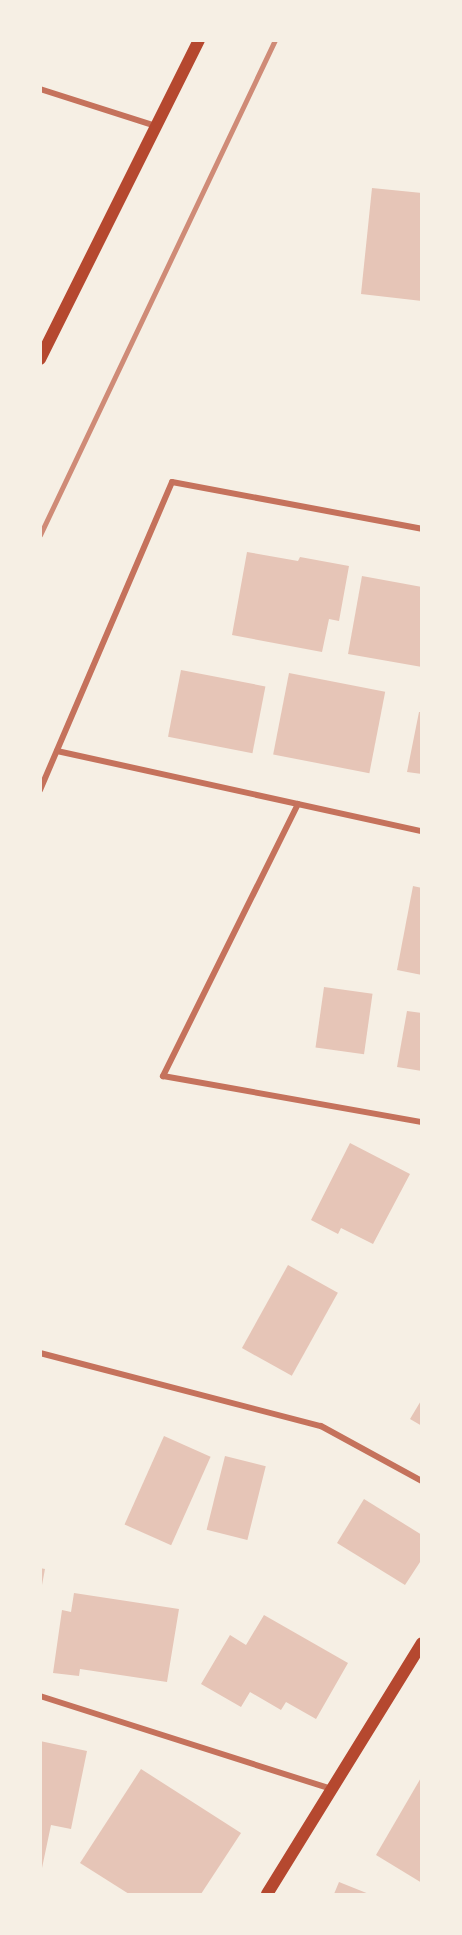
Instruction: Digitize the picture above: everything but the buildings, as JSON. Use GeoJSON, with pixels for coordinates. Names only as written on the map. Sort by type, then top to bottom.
{"type":"FeatureCollection","features":[{"type":"Feature","properties":{"kind":"main road"},"geometry":{"type":"LineString","coordinates":[[40,359],[199,40]]}},
{"type":"Feature","properties":{"kind":"main road"},"geometry":{"type":"LineString","coordinates":[[267,1894],[422,1643]]}},
{"type":"Feature","properties":{"kind":"street"},"geometry":{"type":"LineString","coordinates":[[40,89],[156,126]]}},
{"type":"Feature","properties":{"kind":"street"},"geometry":{"type":"LineString","coordinates":[[40,790],[172,482],[422,529]]}},
{"type":"Feature","properties":{"kind":"street"},"geometry":{"type":"LineString","coordinates":[[57,751],[422,831]]}},
{"type":"Feature","properties":{"kind":"street"},"geometry":{"type":"LineString","coordinates":[[298,804],[163,1076],[422,1122]]}},
{"type":"Feature","properties":{"kind":"street"},"geometry":{"type":"LineString","coordinates":[[40,1353],[321,1426],[422,1481]]}},
{"type":"Feature","properties":{"kind":"street"},"geometry":{"type":"LineString","coordinates":[[40,1696],[331,1789]]}},
{"type":"Feature","properties":{"kind":"railway"},"geometry":{"type":"LineString","coordinates":[[40,535],[275,40]]}}]}
